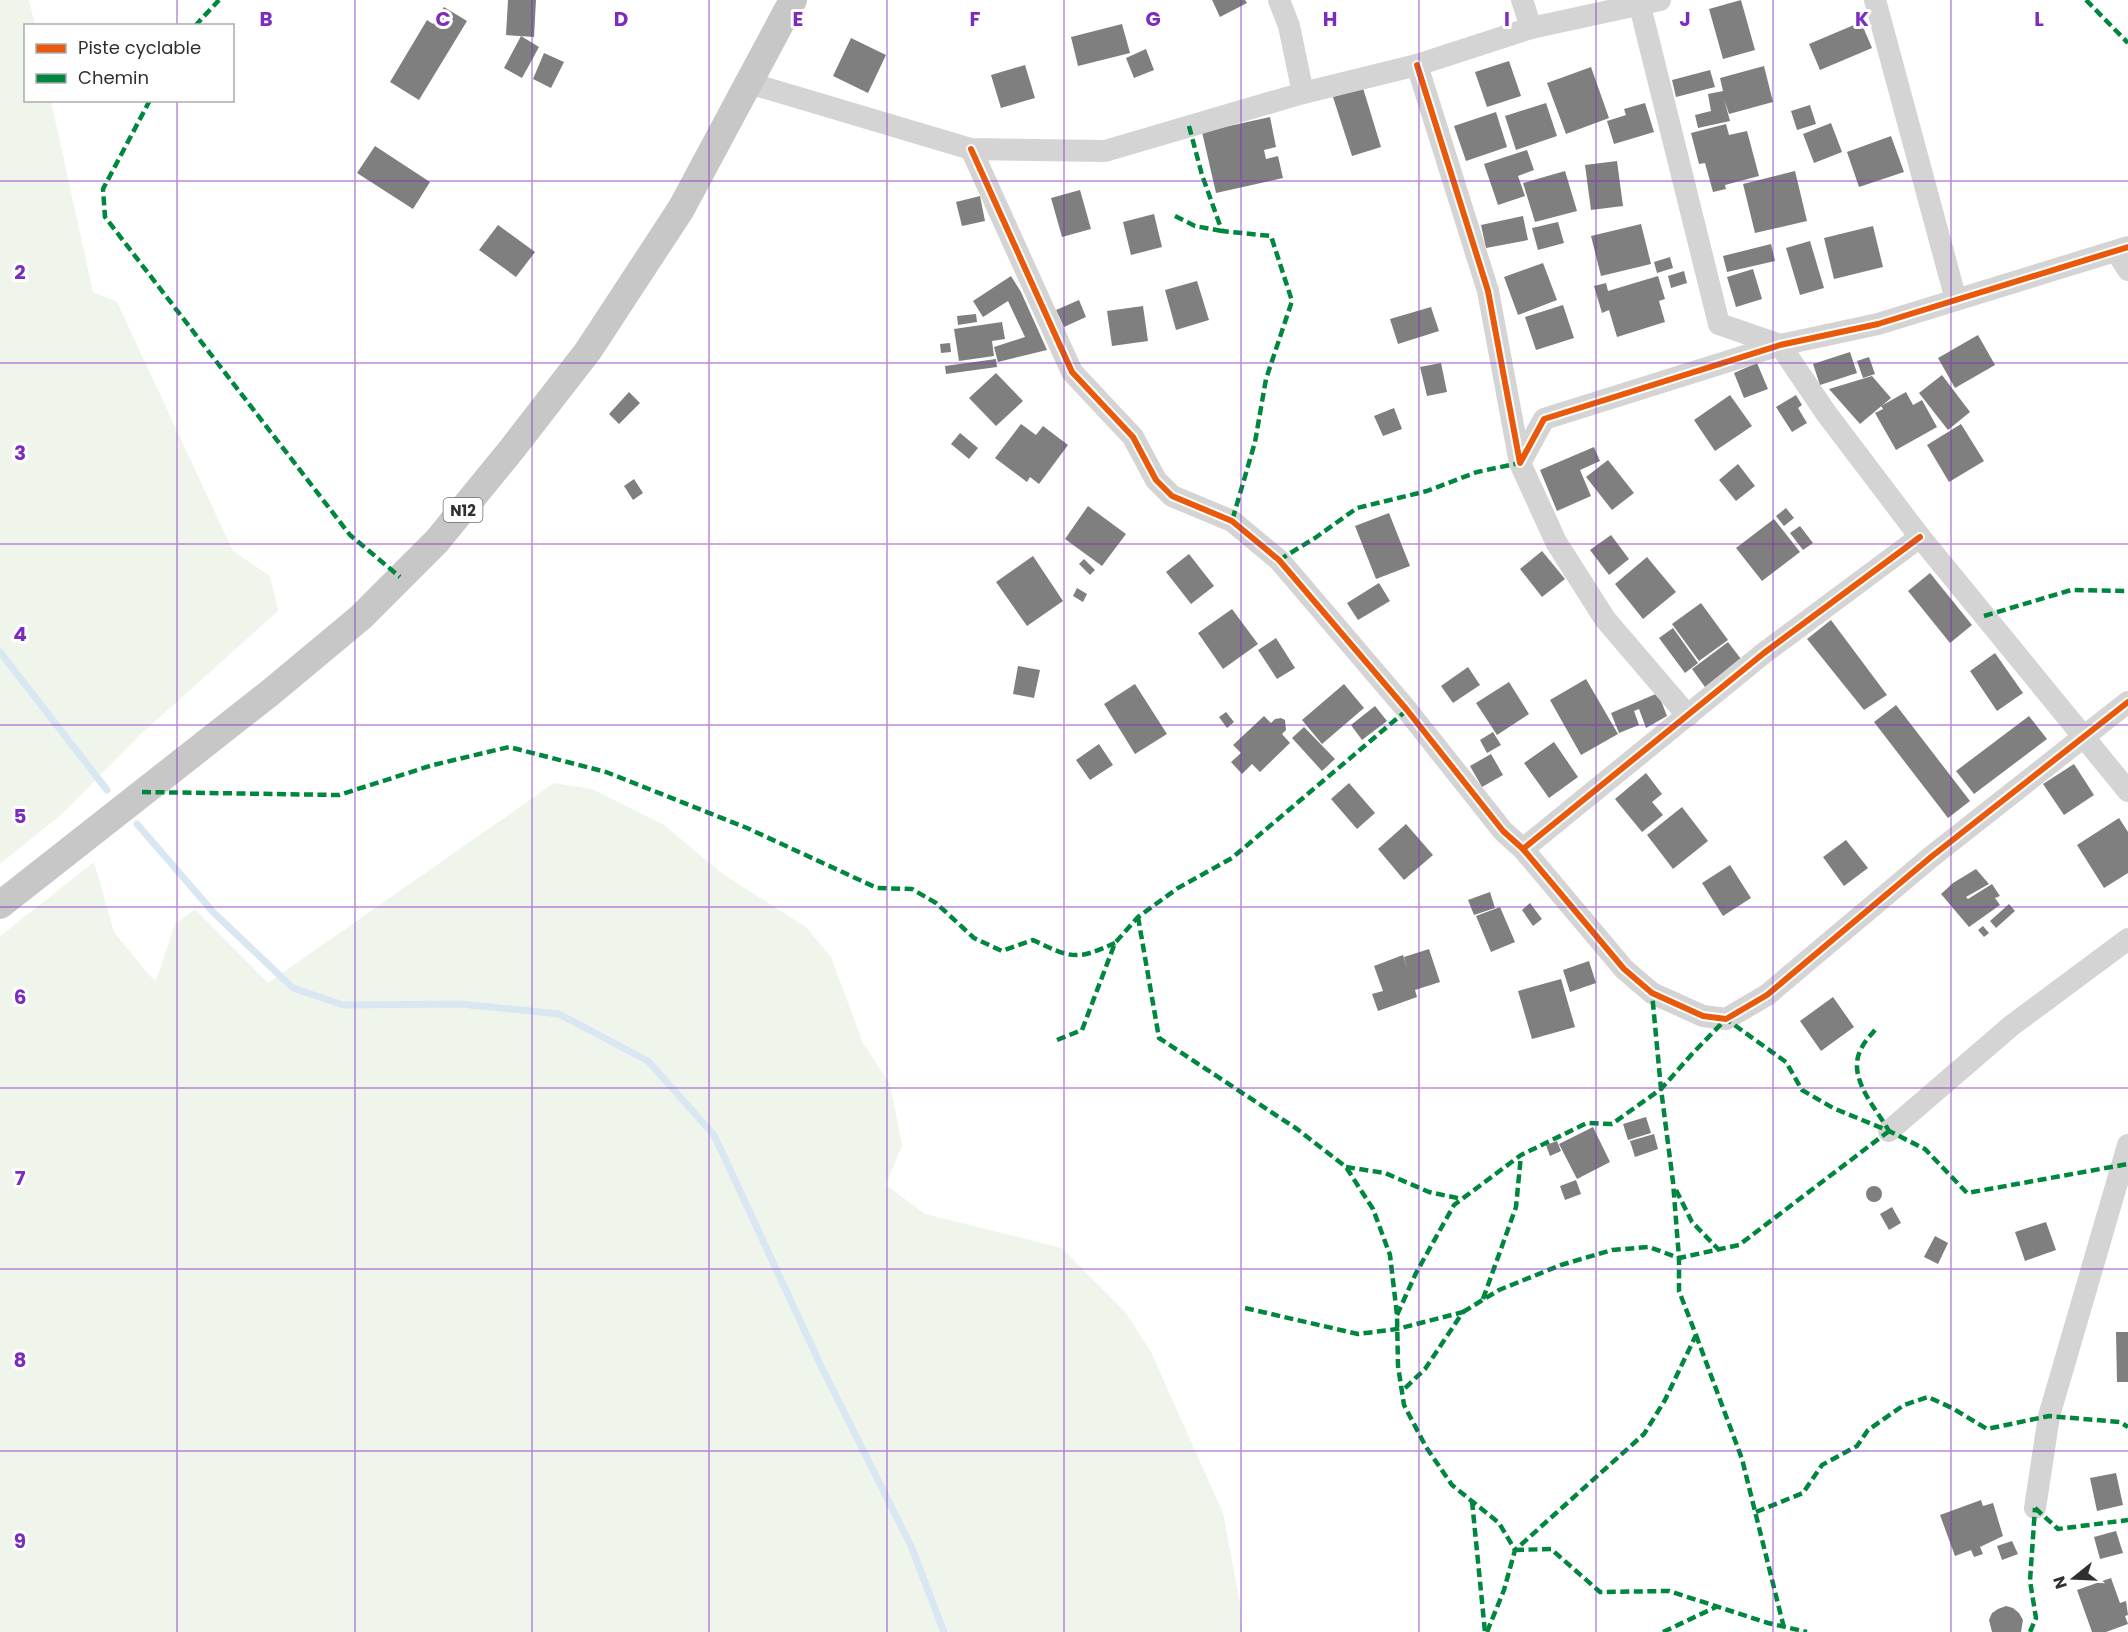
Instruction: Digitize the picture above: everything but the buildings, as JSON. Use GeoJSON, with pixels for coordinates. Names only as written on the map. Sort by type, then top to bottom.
{"type":"FeatureCollection","features":[{"type":"Feature","properties":{"kind":"main road","name":"N12"},"geometry":{"type":"LineString","coordinates":[[0,904],[271,692],[361,617],[437,541],[513,449],[588,351],[681,209],[794,0]]}},
{"type":"Feature","properties":{"kind":"street"},"geometry":{"type":"LineString","coordinates":[[1279,0],[1289,26],[1303,93]]}},
{"type":"Feature","properties":{"kind":"street"},"geometry":{"type":"LineString","coordinates":[[1522,0],[1531,28]]}},
{"type":"Feature","properties":{"kind":"street"},"geometry":{"type":"LineString","coordinates":[[1875,0],[1956,300]]}},
{"type":"Feature","properties":{"kind":"street"},"geometry":{"type":"LineString","coordinates":[[749,83],[971,149],[1105,151],[1303,93],[1417,65],[1531,28],[1650,3],[1719,324],[1780,345],[1826,413],[1920,537],[2128,791]]}},
{"type":"Feature","properties":{"kind":"street"},"geometry":{"type":"LineString","coordinates":[[1417,65],[1488,291],[1520,463],[1556,542],[1605,619],[1688,716]]}},
{"type":"Feature","properties":{"kind":"street"},"geometry":{"type":"LineString","coordinates":[[971,149],[1072,372],[1133,437],[1156,480],[1172,496],[1232,521],[1279,560],[1407,710],[1503,831],[1523,849],[1624,969],[1652,993],[1703,1016],[1726,1019],[1767,995],[1931,857],[2128,702]]}},
{"type":"Feature","properties":{"kind":"street"},"geometry":{"type":"LineString","coordinates":[[1520,463],[1544,419],[1780,345],[1878,324],[2122,249],[2128,270]]}},
{"type":"Feature","properties":{"kind":"street"},"geometry":{"type":"LineString","coordinates":[[1523,849],[1764,653],[1920,537]]}},
{"type":"Feature","properties":{"kind":"street"},"geometry":{"type":"LineString","coordinates":[[1890,1131],[2011,1026],[2128,939]]}},
{"type":"Feature","properties":{"kind":"street"},"geometry":{"type":"LineString","coordinates":[[2035,1508],[2049,1416],[2128,1145]]}},
{"type":"Feature","properties":{"kind":"shaded area"},"geometry":{"type":"Polygon","coordinates":[[[0,0],[29,0],[35,24],[24,24],[24,102],[51,102],[93,292],[117,302],[233,551],[270,576],[278,611],[141,734],[62,814],[0,864],[0,0]]]}},
{"type":"Feature","properties":{"kind":"shaded area"},"geometry":{"type":"Polygon","coordinates":[[[554,783],[592,789],[664,825],[724,875],[806,927],[831,957],[863,1043],[890,1084],[902,1145],[886,1185],[925,1214],[1062,1248],[1126,1313],[1151,1352],[1223,1513],[1240,1603],[1242,1632],[0,1632],[0,936],[94,862],[114,932],[156,981],[175,924],[195,909],[268,983],[554,783]]]}},
{"type":"Feature","properties":{"kind":"waterway"},"geometry":{"type":"LineString","coordinates":[[0,652],[107,790]]}},
{"type":"Feature","properties":{"kind":"waterway"},"geometry":{"type":"LineString","coordinates":[[137,824],[214,913],[293,988],[343,1005],[461,1004],[559,1014],[648,1061],[714,1135],[821,1366],[911,1546],[944,1632]]}},
{"type":"Feature","properties":{"kind":"marked path"},"geometry":{"type":"LineString","coordinates":[[197,24],[219,0]]}},
{"type":"Feature","properties":{"kind":"marked path"},"geometry":{"type":"LineString","coordinates":[[2086,0],[2128,43]]}},
{"type":"Feature","properties":{"kind":"marked path"},"geometry":{"type":"LineString","coordinates":[[149,102],[103,189],[105,217],[350,535],[400,577]]}},
{"type":"Feature","properties":{"kind":"marked path"},"geometry":{"type":"LineString","coordinates":[[1189,126],[1202,175],[1222,231],[1271,236],[1292,301],[1266,379],[1255,442],[1232,521]]}},
{"type":"Feature","properties":{"kind":"marked path"},"geometry":{"type":"LineString","coordinates":[[1175,216],[1195,226],[1222,231]]}},
{"type":"Feature","properties":{"kind":"marked path"},"geometry":{"type":"LineString","coordinates":[[1279,560],[1357,508],[1427,491],[1477,472],[1520,463]]}},
{"type":"Feature","properties":{"kind":"marked path"},"geometry":{"type":"LineString","coordinates":[[1984,616],[2071,590],[2128,591]]}},
{"type":"Feature","properties":{"kind":"marked path"},"geometry":{"type":"LineString","coordinates":[[1057,1040],[1082,1030],[1115,943],[1138,917],[1178,888],[1232,858],[1407,710]]}},
{"type":"Feature","properties":{"kind":"marked path"},"geometry":{"type":"LineString","coordinates":[[142,792],[339,795],[433,765],[509,747],[606,772],[747,828],[877,888],[912,889],[936,903],[974,938],[1002,951],[1033,940],[1065,954],[1082,955],[1115,943]]}},
{"type":"Feature","properties":{"kind":"marked path"},"geometry":{"type":"LineString","coordinates":[[1138,917],[1159,1038],[1297,1129],[1346,1167],[1373,1209],[1390,1255],[1397,1315],[1398,1366],[1404,1405],[1426,1447],[1452,1485],[1499,1523],[1515,1550]]}},
{"type":"Feature","properties":{"kind":"marked path"},"geometry":{"type":"LineString","coordinates":[[1487,1632],[1504,1590],[1515,1550],[1644,1434],[1665,1400],[1696,1335],[1679,1291],[1679,1258],[1673,1182],[1652,993]]}},
{"type":"Feature","properties":{"kind":"marked path"},"geometry":{"type":"LineString","coordinates":[[1397,1315],[1416,1273],[1454,1205],[1521,1155],[1587,1123],[1612,1124],[1661,1089],[1726,1019],[1786,1062],[1802,1090],[1833,1108],[1925,1149],[1967,1193],[2128,1164]]}},
{"type":"Feature","properties":{"kind":"marked path"},"geometry":{"type":"LineString","coordinates":[[1875,1030],[1861,1049],[1857,1060],[1857,1070],[1870,1102],[1889,1131]]}},
{"type":"Feature","properties":{"kind":"marked path"},"geometry":{"type":"LineString","coordinates":[[1463,1312],[1499,1290],[1561,1265],[1612,1250],[1649,1247],[1679,1258],[1739,1245],[1889,1131]]}},
{"type":"Feature","properties":{"kind":"marked path"},"geometry":{"type":"LineString","coordinates":[[1483,1299],[1516,1207],[1521,1155]]}},
{"type":"Feature","properties":{"kind":"marked path"},"geometry":{"type":"LineString","coordinates":[[1346,1167],[1385,1173],[1429,1192],[1462,1199]]}},
{"type":"Feature","properties":{"kind":"marked path"},"geometry":{"type":"LineString","coordinates":[[1676,1190],[1692,1222],[1719,1250]]}},
{"type":"Feature","properties":{"kind":"marked path"},"geometry":{"type":"LineString","coordinates":[[1245,1308],[1358,1334],[1397,1329],[1463,1312],[1425,1369],[1402,1391]]}},
{"type":"Feature","properties":{"kind":"marked path"},"geometry":{"type":"LineString","coordinates":[[1696,1335],[1742,1459],[1785,1632]]}},
{"type":"Feature","properties":{"kind":"marked path"},"geometry":{"type":"LineString","coordinates":[[1756,1512],[1803,1493],[1822,1465],[1857,1446],[1868,1430],[1904,1405],[1928,1397],[1987,1429],[2049,1416],[2120,1422],[2128,1427]]}},
{"type":"Feature","properties":{"kind":"marked path"},"geometry":{"type":"LineString","coordinates":[[1472,1501],[1485,1632]]}},
{"type":"Feature","properties":{"kind":"marked path"},"geometry":{"type":"LineString","coordinates":[[2035,1508],[2058,1529],[2128,1520]]}},
{"type":"Feature","properties":{"kind":"marked path"},"geometry":{"type":"LineString","coordinates":[[2030,1632],[2036,1618],[2030,1581],[2035,1508]]}},
{"type":"Feature","properties":{"kind":"marked path"},"geometry":{"type":"LineString","coordinates":[[1515,1550],[1551,1549],[1600,1592],[1669,1591],[1768,1623],[1807,1632]]}},
{"type":"Feature","properties":{"kind":"marked path"},"geometry":{"type":"LineString","coordinates":[[1663,1632],[1716,1607]]}},
{"type":"Feature","properties":{"kind":"cycle path"},"geometry":{"type":"LineString","coordinates":[[1417,65],[1488,291],[1520,463],[1544,419],[1780,345],[1878,324],[2128,247]]}},
{"type":"Feature","properties":{"kind":"cycle path"},"geometry":{"type":"LineString","coordinates":[[971,149],[1072,372],[1133,437],[1156,480],[1172,496],[1232,521],[1279,560],[1407,710],[1503,831],[1523,849],[1764,653],[1920,537]]}},
{"type":"Feature","properties":{"kind":"cycle path"},"geometry":{"type":"LineString","coordinates":[[1523,849],[1624,969],[1652,993],[1703,1016],[1726,1019],[1767,995],[1931,857],[2128,702]]}}]}
